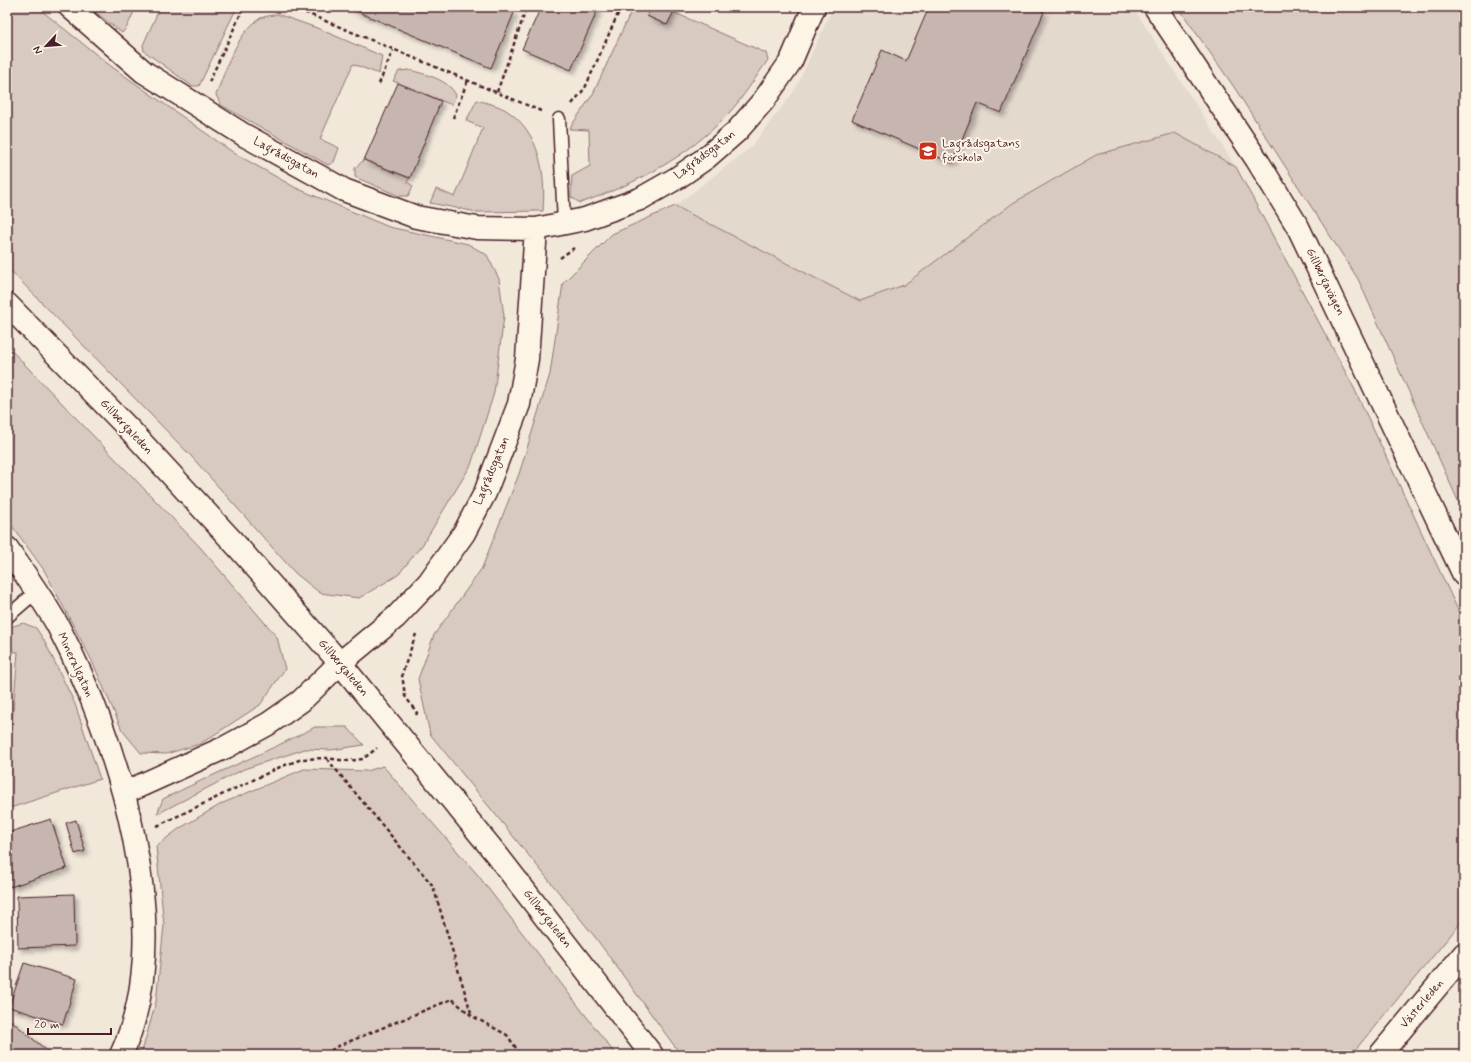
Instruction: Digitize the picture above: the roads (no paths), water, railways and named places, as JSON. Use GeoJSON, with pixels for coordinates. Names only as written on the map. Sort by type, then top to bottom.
{"type":"FeatureCollection","features":[{"type":"Feature","properties":{"kind":"street","name":"Lagrådsgatan"},"geometry":{"type":"LineString","coordinates":[[70,7],[144,72],[244,135],[344,190],[416,217],[477,228],[536,229],[585,219],[640,199],[677,178],[706,158],[737,132],[764,100],[791,61],[814,7]]}},
{"type":"Feature","properties":{"kind":"street","name":"Gillbergavägen"},"geometry":{"type":"LineString","coordinates":[[1154,7],[1257,160],[1298,227],[1464,575]]}},
{"type":"Feature","properties":{"kind":"street","name":"Lagrådsgatan"},"geometry":{"type":"LineString","coordinates":[[340,664],[396,617],[429,582],[464,533],[485,493],[519,404],[527,359],[536,229]]}},
{"type":"Feature","properties":{"kind":"street","name":"Gillbergaleden"},"geometry":{"type":"LineString","coordinates":[[7,304],[131,431],[237,546],[340,664],[497,855],[652,1055]]}},
{"type":"Feature","properties":{"kind":"street","name":"Mineralgatan"},"geometry":{"type":"LineString","coordinates":[[7,548],[57,625],[88,691],[124,793],[140,870],[144,937],[140,991],[128,1039],[121,1055]]}},
{"type":"Feature","properties":{"kind":"street"},"geometry":{"type":"LineString","coordinates":[[124,793],[226,747],[268,724],[301,701],[340,664]]}},
{"type":"Feature","properties":{"kind":"street","name":"Västerleden"},"geometry":{"type":"LineString","coordinates":[[1380,1055],[1464,954]]}},
{"type":"Feature","properties":{"kind":"lane"},"geometry":{"type":"LineString","coordinates":[[559,119],[564,223]]}},
{"type":"Feature","properties":{"kind":"lane"},"geometry":{"type":"LineString","coordinates":[[7,617],[36,592]]}},
{"type":"Feature","properties":{"kind":"place","name":"Lagrådsgatans förskola"},"geometry":{"type":"Point","coordinates":[928,151]}}]}
